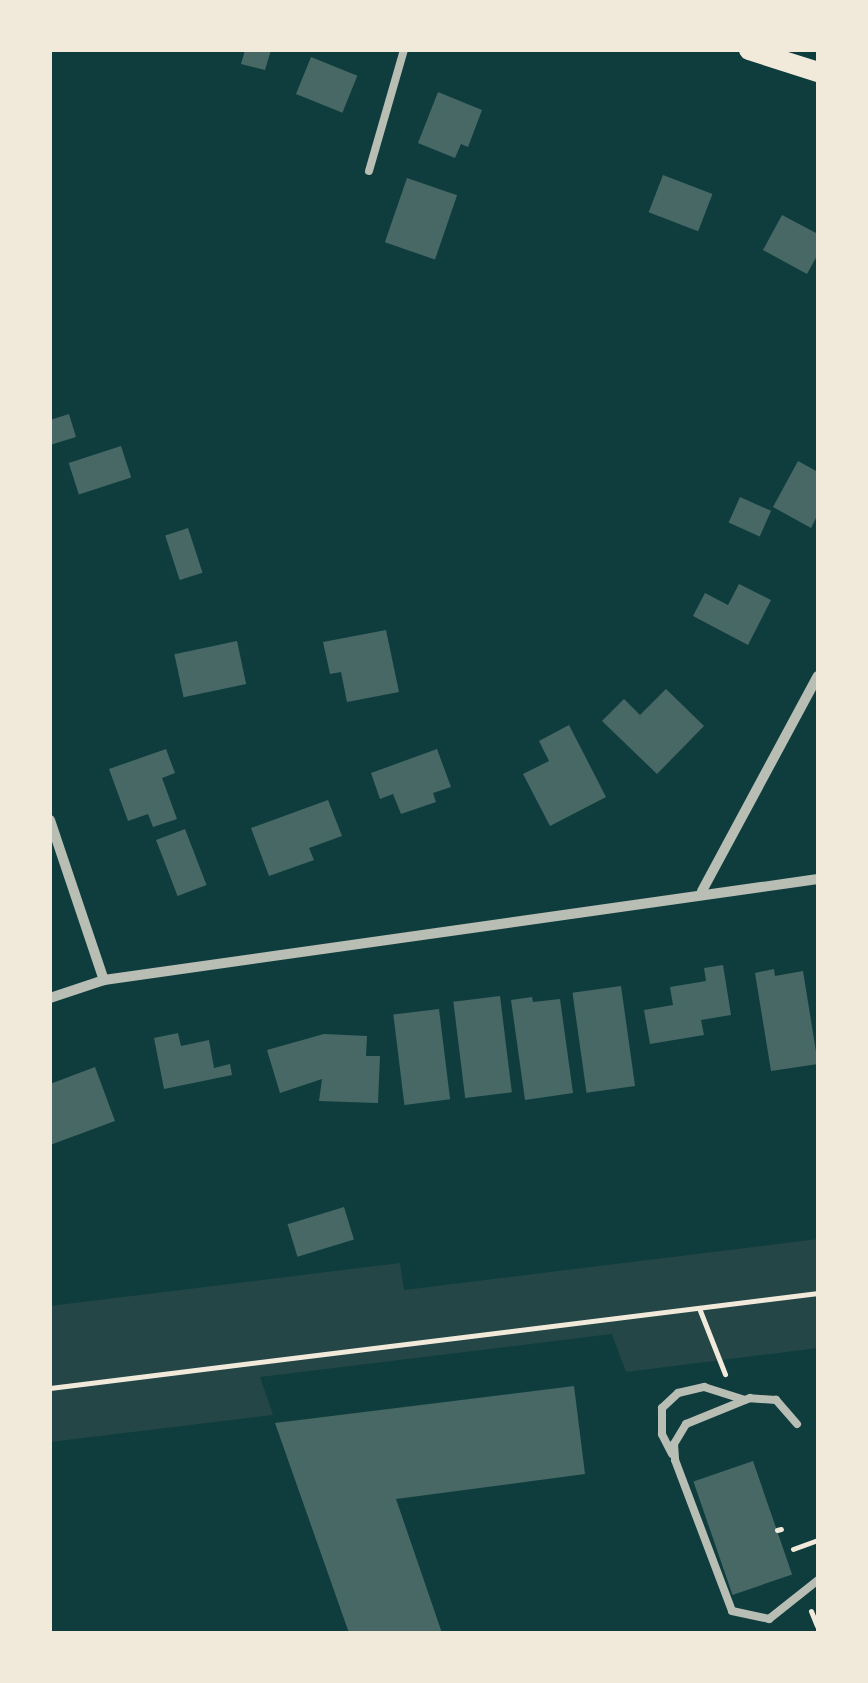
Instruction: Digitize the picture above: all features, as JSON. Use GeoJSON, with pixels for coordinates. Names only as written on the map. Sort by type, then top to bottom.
{"type":"FeatureCollection","features":[{"type":"Feature","properties":{"kind":"main road"},"geometry":{"type":"LineString","coordinates":[[749,50],[818,72]]}},
{"type":"Feature","properties":{"kind":"street"},"geometry":{"type":"LineString","coordinates":[[702,891],[818,676]]}},
{"type":"Feature","properties":{"kind":"street"},"geometry":{"type":"LineString","coordinates":[[50,820],[104,980]]}},
{"type":"Feature","properties":{"kind":"street"},"geometry":{"type":"LineString","coordinates":[[50,998],[104,980],[702,891],[818,880]]}},
{"type":"Feature","properties":{"kind":"lane"},"geometry":{"type":"LineString","coordinates":[[369,171],[404,50]]}},
{"type":"Feature","properties":{"kind":"lane"},"geometry":{"type":"LineString","coordinates":[[797,1424],[776,1400],[745,1400],[704,1387],[678,1394],[662,1408],[662,1434],[676,1460],[732,1611],[769,1620],[818,1580]]}},
{"type":"Feature","properties":{"kind":"lane"},"geometry":{"type":"LineString","coordinates":[[676,1460],[674,1444],[686,1424],[745,1400]]}},
{"type":"Feature","properties":{"kind":"path"},"geometry":{"type":"LineString","coordinates":[[50,1388],[818,1293]]}},
{"type":"Feature","properties":{"kind":"path"},"geometry":{"type":"LineString","coordinates":[[699,1308],[725,1374]]}},
{"type":"Feature","properties":{"kind":"path"},"geometry":{"type":"LineString","coordinates":[[794,1549],[818,1540]]}},
{"type":"Feature","properties":{"kind":"path"},"geometry":{"type":"LineString","coordinates":[[807,1602],[818,1626]]}},
{"type":"Feature","properties":{"kind":"shaded area"},"geometry":{"type":"Polygon","coordinates":[[[818,1239],[818,1348],[626,1372],[612,1334],[260,1377],[273,1415],[50,1442],[50,1306],[400,1263],[404,1290],[818,1239]]]}},
{"type":"Feature","properties":{"kind":"building"},"geometry":{"type":"Polygon","coordinates":[[[245,50],[271,50],[265,70],[241,64],[245,50]]]}},
{"type":"Feature","properties":{"kind":"building"},"geometry":{"type":"Polygon","coordinates":[[[311,57],[357,76],[342,113],[296,94],[311,57]]]}},
{"type":"Feature","properties":{"kind":"building"},"geometry":{"type":"Polygon","coordinates":[[[438,92],[482,110],[468,147],[461,144],[455,158],[418,143],[438,92]]]}},
{"type":"Feature","properties":{"kind":"building"},"geometry":{"type":"Polygon","coordinates":[[[663,175],[712,194],[698,231],[649,212],[663,175]]]}},
{"type":"Feature","properties":{"kind":"building"},"geometry":{"type":"Polygon","coordinates":[[[407,178],[457,195],[435,260],[385,242],[407,178]]]}},
{"type":"Feature","properties":{"kind":"building"},"geometry":{"type":"Polygon","coordinates":[[[782,215],[818,234],[818,254],[807,274],[763,250],[782,215]]]}},
{"type":"Feature","properties":{"kind":"building"},"geometry":{"type":"Polygon","coordinates":[[[69,414],[76,437],[50,445],[50,420],[69,414]]]}},
{"type":"Feature","properties":{"kind":"building"},"geometry":{"type":"Polygon","coordinates":[[[121,446],[131,477],[79,494],[69,463],[121,446]]]}},
{"type":"Feature","properties":{"kind":"building"},"geometry":{"type":"Polygon","coordinates":[[[798,461],[818,472],[818,514],[811,528],[773,507],[798,461]]]}},
{"type":"Feature","properties":{"kind":"building"},"geometry":{"type":"Polygon","coordinates":[[[740,497],[771,511],[760,536],[729,523],[740,497]]]}},
{"type":"Feature","properties":{"kind":"building"},"geometry":{"type":"Polygon","coordinates":[[[188,528],[203,573],[180,580],[165,535],[188,528]]]}},
{"type":"Feature","properties":{"kind":"building"},"geometry":{"type":"Polygon","coordinates":[[[739,584],[771,600],[748,645],[693,616],[705,593],[728,605],[739,584]]]}},
{"type":"Feature","properties":{"kind":"building"},"geometry":{"type":"Polygon","coordinates":[[[386,630],[399,692],[347,702],[341,672],[330,674],[323,642],[386,630]]]}},
{"type":"Feature","properties":{"kind":"building"},"geometry":{"type":"Polygon","coordinates":[[[237,641],[246,684],[184,697],[174,654],[237,641]]]}},
{"type":"Feature","properties":{"kind":"building"},"geometry":{"type":"Polygon","coordinates":[[[666,689],[704,726],[657,774],[602,721],[624,699],[640,715],[666,689]]]}},
{"type":"Feature","properties":{"kind":"building"},"geometry":{"type":"Polygon","coordinates":[[[569,725],[606,797],[550,826],[523,774],[549,761],[539,741],[569,725]]]}},
{"type":"Feature","properties":{"kind":"building"},"geometry":{"type":"Polygon","coordinates":[[[166,749],[175,773],[162,778],[177,819],[153,827],[148,814],[128,821],[109,769],[166,749]]]}},
{"type":"Feature","properties":{"kind":"building"},"geometry":{"type":"Polygon","coordinates":[[[437,749],[451,787],[433,793],[436,802],[401,814],[393,794],[380,799],[371,773],[437,749]]]}},
{"type":"Feature","properties":{"kind":"building"},"geometry":{"type":"Polygon","coordinates":[[[328,800],[342,836],[309,848],[314,860],[269,876],[251,828],[328,800]]]}},
{"type":"Feature","properties":{"kind":"building"},"geometry":{"type":"Polygon","coordinates":[[[185,829],[207,885],[178,896],[156,840],[185,829]]]}},
{"type":"Feature","properties":{"kind":"building"},"geometry":{"type":"Polygon","coordinates":[[[723,965],[731,1015],[701,1020],[704,1035],[650,1044],[644,1010],[673,1005],[670,987],[706,981],[704,968],[723,965]]]}},
{"type":"Feature","properties":{"kind":"building"},"geometry":{"type":"Polygon","coordinates":[[[774,969],[775,976],[803,971],[818,1064],[771,1071],[755,973],[774,969]]]}},
{"type":"Feature","properties":{"kind":"building"},"geometry":{"type":"Polygon","coordinates":[[[621,986],[635,1086],[587,1093],[572,993],[621,986]]]}},
{"type":"Feature","properties":{"kind":"building"},"geometry":{"type":"Polygon","coordinates":[[[500,996],[512,1092],[465,1098],[453,1002],[500,996]]]}},
{"type":"Feature","properties":{"kind":"building"},"geometry":{"type":"Polygon","coordinates":[[[532,997],[533,1002],[560,999],[573,1093],[525,1100],[511,1000],[532,997]]]}},
{"type":"Feature","properties":{"kind":"building"},"geometry":{"type":"Polygon","coordinates":[[[439,1009],[450,1099],[404,1105],[393,1015],[439,1009]]]}},
{"type":"Feature","properties":{"kind":"building"},"geometry":{"type":"Polygon","coordinates":[[[178,1033],[181,1046],[209,1040],[214,1068],[230,1064],[232,1075],[164,1089],[154,1038],[178,1033]]]}},
{"type":"Feature","properties":{"kind":"building"},"geometry":{"type":"Polygon","coordinates":[[[324,1034],[367,1036],[366,1056],[380,1056],[378,1103],[319,1101],[322,1079],[280,1093],[267,1050],[324,1034]]]}},
{"type":"Feature","properties":{"kind":"building"},"geometry":{"type":"Polygon","coordinates":[[[95,1067],[115,1121],[50,1145],[50,1084],[95,1067]]]}},
{"type":"Feature","properties":{"kind":"building"},"geometry":{"type":"Polygon","coordinates":[[[344,1207],[354,1240],[298,1257],[288,1224],[344,1207]]]}},
{"type":"Feature","properties":{"kind":"building"},"geometry":{"type":"Polygon","coordinates":[[[574,1386],[585,1474],[396,1499],[442,1633],[349,1633],[275,1423],[574,1386]]]}},
{"type":"Feature","properties":{"kind":"building"},"geometry":{"type":"Polygon","coordinates":[[[753,1461],[792,1574],[733,1595],[693,1482],[753,1461]]]}}]}
